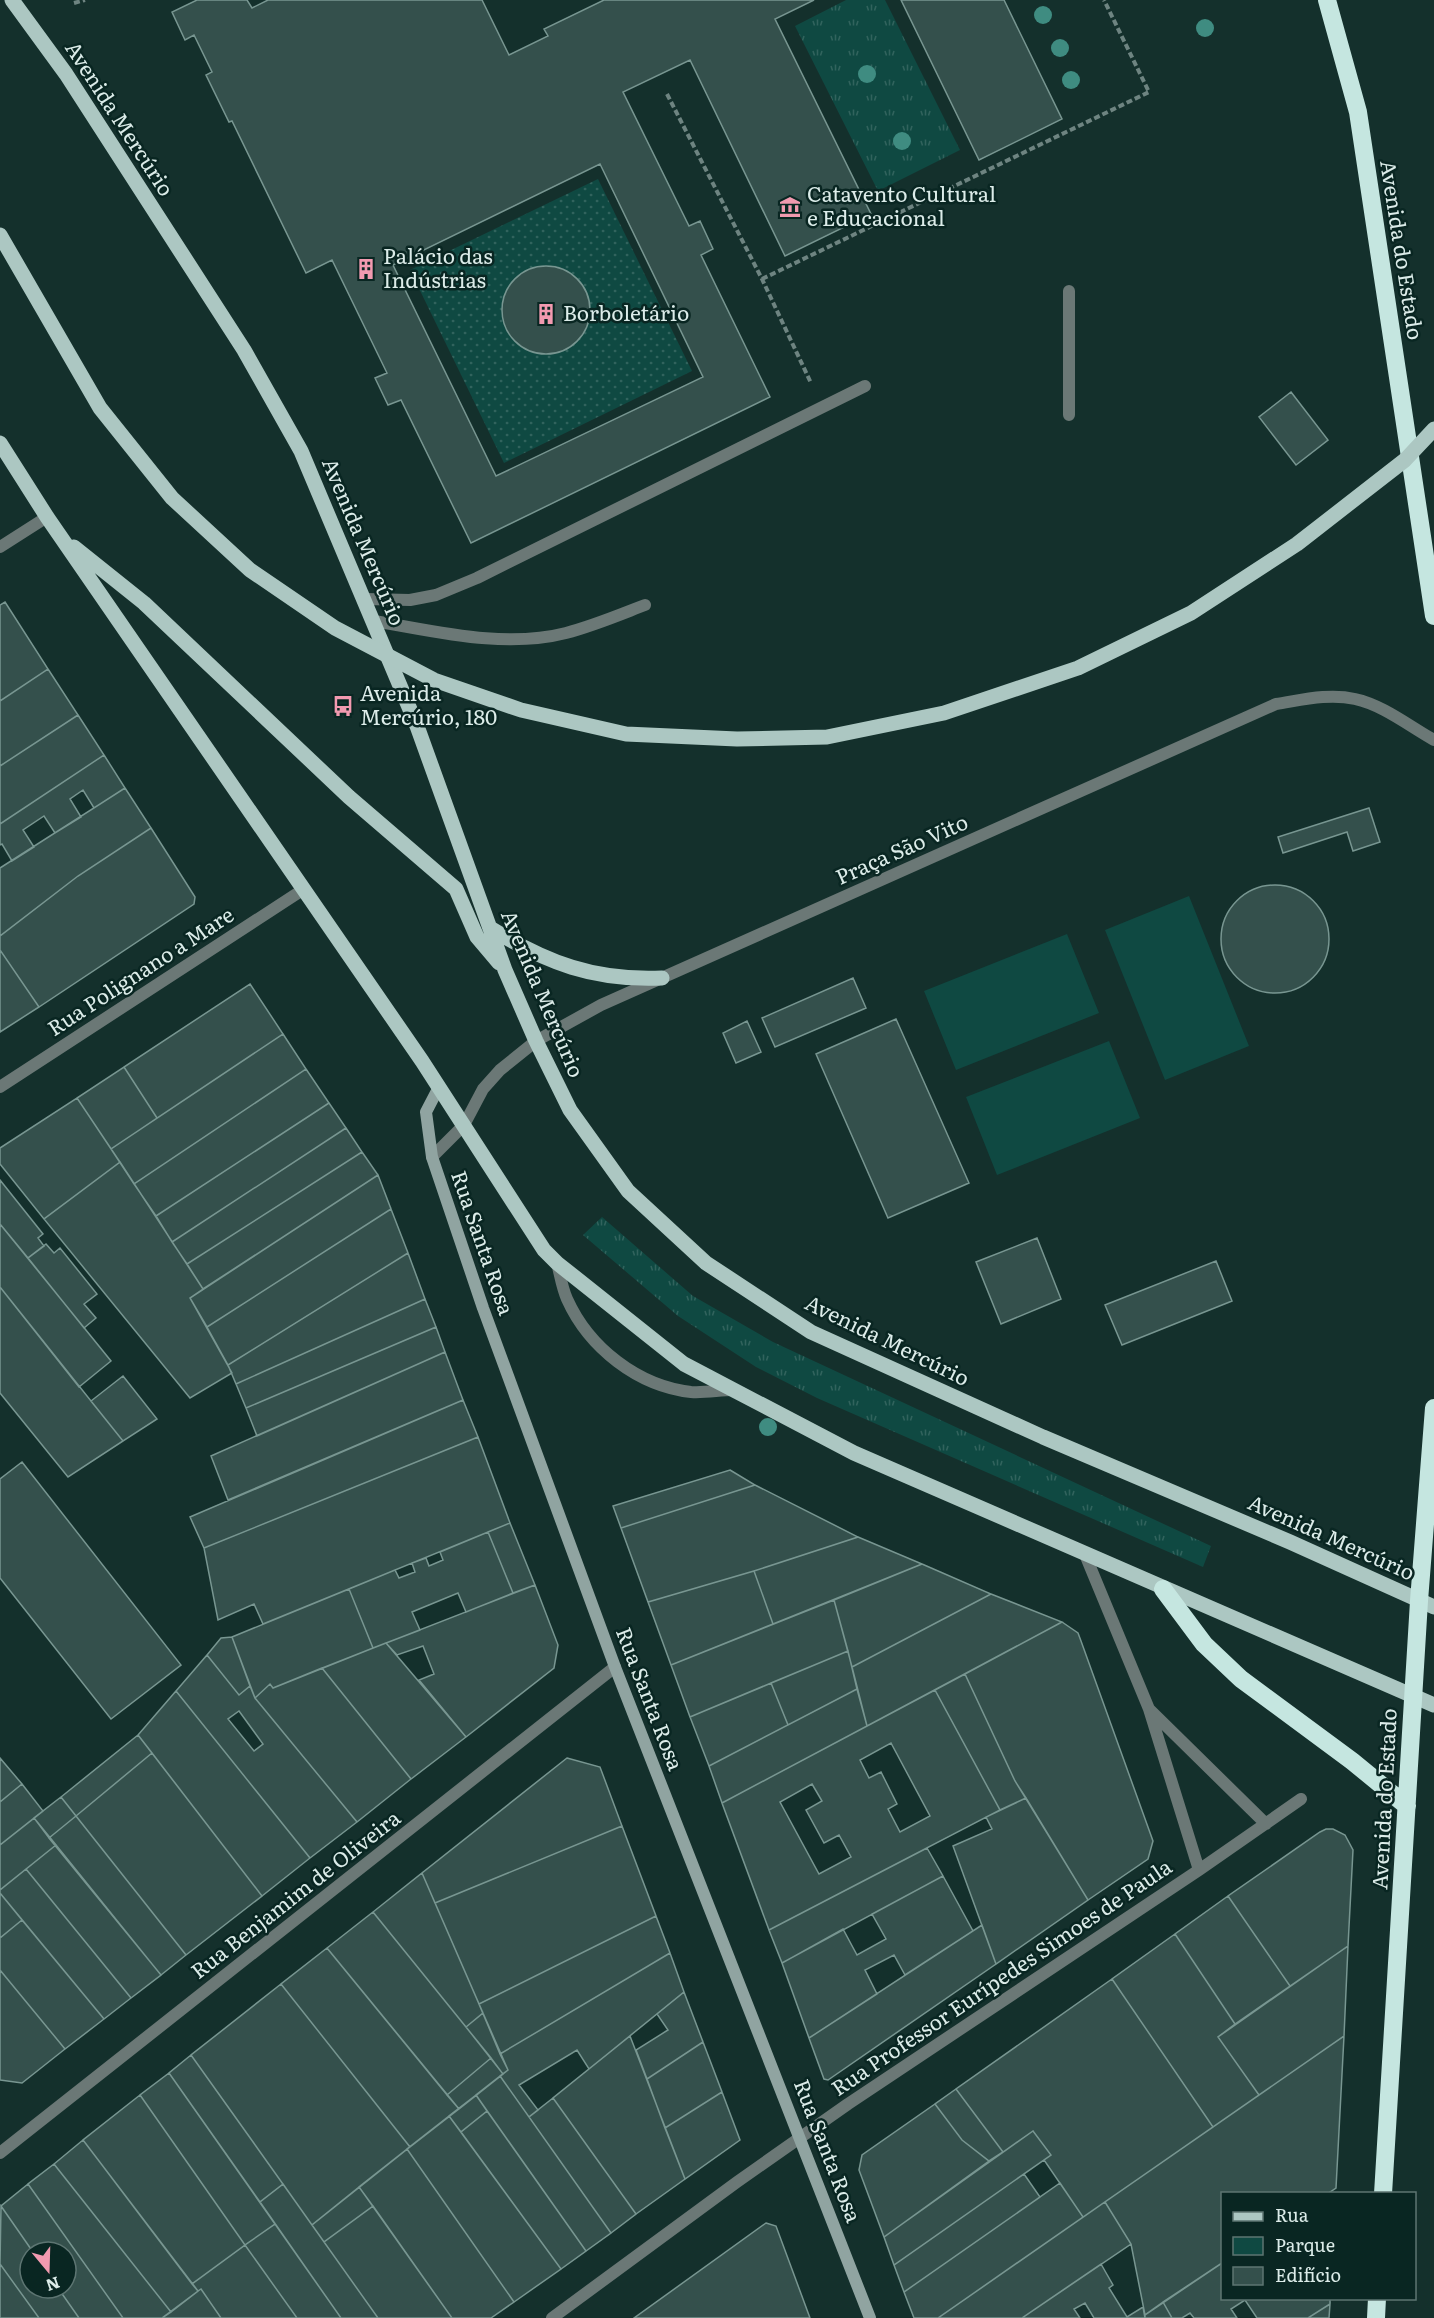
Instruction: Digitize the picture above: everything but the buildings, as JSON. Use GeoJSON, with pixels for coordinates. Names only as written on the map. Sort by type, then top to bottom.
{"type":"FeatureCollection","features":[{"type":"Feature","properties":{"kind":"highway","name":"Avenida do Estado"},"geometry":{"type":"LineString","coordinates":[[1327,0],[1358,112],[1434,616]]}},
{"type":"Feature","properties":{"kind":"highway","name":"Avenida do Estado"},"geometry":{"type":"LineString","coordinates":[[1383,2192],[1413,1696],[1426,1604],[1434,1408]]}},
{"type":"Feature","properties":{"kind":"highway"},"geometry":{"type":"LineString","coordinates":[[1163,1589],[1204,1644],[1241,1678],[1352,1761],[1407,1806]]}},
{"type":"Feature","properties":{"kind":"highway"},"geometry":{"type":"LineString","coordinates":[[1376,2318],[1377,2300]]}},
{"type":"Feature","properties":{"kind":"main road","name":"Avenida Mercúrio"},"geometry":{"type":"LineString","coordinates":[[12,0],[66,74],[244,350],[302,451],[417,726],[505,970],[536,1041],[570,1110],[628,1191],[705,1263],[811,1332],[1043,1437],[1290,1542],[1426,1604]]}},
{"type":"Feature","properties":{"kind":"main road"},"geometry":{"type":"LineString","coordinates":[[0,234],[100,408],[171,498],[250,570],[335,628],[434,680],[521,710],[626,734],[737,739],[827,737],[944,713],[1078,668],[1191,613],[1297,544],[1405,459],[1434,429]]}},
{"type":"Feature","properties":{"kind":"main road"},"geometry":{"type":"LineString","coordinates":[[0,443],[47,517],[439,1087],[544,1250],[557,1263],[684,1364],[854,1453],[1434,1705]]}},
{"type":"Feature","properties":{"kind":"main road"},"geometry":{"type":"LineString","coordinates":[[60,536],[144,603],[349,797],[456,889],[477,937],[505,970]]}},
{"type":"Feature","properties":{"kind":"main road"},"geometry":{"type":"LineString","coordinates":[[490,928],[537,955],[581,972],[627,978],[662,978]]}},
{"type":"Feature","properties":{"kind":"main road","name":"Rua Santa Rosa"},"geometry":{"type":"LineString","coordinates":[[439,1087],[426,1112],[432,1157],[483,1308],[615,1667],[870,2318]]}},
{"type":"Feature","properties":{"kind":"street"},"geometry":{"type":"LineString","coordinates":[[1069,291],[1069,415]]}},
{"type":"Feature","properties":{"kind":"street"},"geometry":{"type":"LineString","coordinates":[[365,599],[410,600],[436,595],[865,386]]}},
{"type":"Feature","properties":{"kind":"street"},"geometry":{"type":"LineString","coordinates":[[0,547],[47,517]]}},
{"type":"Feature","properties":{"kind":"street"},"geometry":{"type":"LineString","coordinates":[[374,621],[475,637],[523,639],[565,634],[645,605]]}},
{"type":"Feature","properties":{"kind":"street","name":"Praça São Vito"},"geometry":{"type":"LineString","coordinates":[[432,1157],[464,1125],[490,1079],[536,1041],[601,1005],[1276,704],[1316,697],[1355,699],[1380,709],[1434,740]]}},
{"type":"Feature","properties":{"kind":"street","name":"Rua Polignano a Mare"},"geometry":{"type":"LineString","coordinates":[[0,1087],[304,889]]}},
{"type":"Feature","properties":{"kind":"street"},"geometry":{"type":"LineString","coordinates":[[557,1263],[566,1298],[585,1330],[608,1355],[658,1385],[693,1392],[734,1389]]}},
{"type":"Feature","properties":{"kind":"street"},"geometry":{"type":"LineString","coordinates":[[1084,1552],[1149,1709],[1199,1870]]}},
{"type":"Feature","properties":{"kind":"street","name":"Rua Benjamim de Oliveira"},"geometry":{"type":"LineString","coordinates":[[0,2153],[615,1667]]}},
{"type":"Feature","properties":{"kind":"street"},"geometry":{"type":"LineString","coordinates":[[1149,1709],[1266,1824]]}},
{"type":"Feature","properties":{"kind":"street","name":"Rua Professor Eurípedes Simoes de Paula"},"geometry":{"type":"LineString","coordinates":[[552,2318],[848,2104],[1199,1870],[1301,1799]]}},
{"type":"Feature","properties":{"kind":"path"},"geometry":{"type":"LineString","coordinates":[[74,3],[85,0]]}},
{"type":"Feature","properties":{"kind":"path"},"geometry":{"type":"LineString","coordinates":[[762,279],[1149,92],[1104,0]]}},
{"type":"Feature","properties":{"kind":"path"},"geometry":{"type":"LineString","coordinates":[[667,94],[762,279],[822,407]]}},
{"type":"Feature","properties":{"kind":"green space"},"geometry":{"type":"Polygon","coordinates":[[[846,0],[885,0],[960,150],[878,191],[795,26],[846,0]]]}},
{"type":"Feature","properties":{"kind":"green space"},"geometry":{"type":"Polygon","coordinates":[[[598,179],[692,371],[504,463],[410,270],[598,179]]]}},
{"type":"Feature","properties":{"kind":"green space"},"geometry":{"type":"Polygon","coordinates":[[[1189,896],[1249,1046],[1165,1080],[1105,930],[1189,896]]]}},
{"type":"Feature","properties":{"kind":"green space"},"geometry":{"type":"Polygon","coordinates":[[[1067,934],[1099,1013],[956,1070],[924,991],[1067,934]]]}},
{"type":"Feature","properties":{"kind":"green space"},"geometry":{"type":"Polygon","coordinates":[[[1109,1041],[1140,1118],[997,1175],[966,1097],[1109,1041]]]}},
{"type":"Feature","properties":{"kind":"green space"},"geometry":{"type":"Polygon","coordinates":[[[602,1217],[693,1296],[773,1342],[1211,1546],[1203,1567],[817,1398],[756,1367],[678,1316],[583,1235],[602,1217]]]}},
{"type":"Feature","properties":{"kind":"place","name":"Catavento Cultural e Educacional"},"geometry":{"type":"Point","coordinates":[790,207]}},
{"type":"Feature","properties":{"kind":"place","name":"Palácio das Indústrias"},"geometry":{"type":"Point","coordinates":[366,269]}},
{"type":"Feature","properties":{"kind":"place","name":"Borboletário"},"geometry":{"type":"Point","coordinates":[546,314]}},
{"type":"Feature","properties":{"kind":"place","name":"Avenida Mercúrio, 180"},"geometry":{"type":"Point","coordinates":[343,706]}}]}
